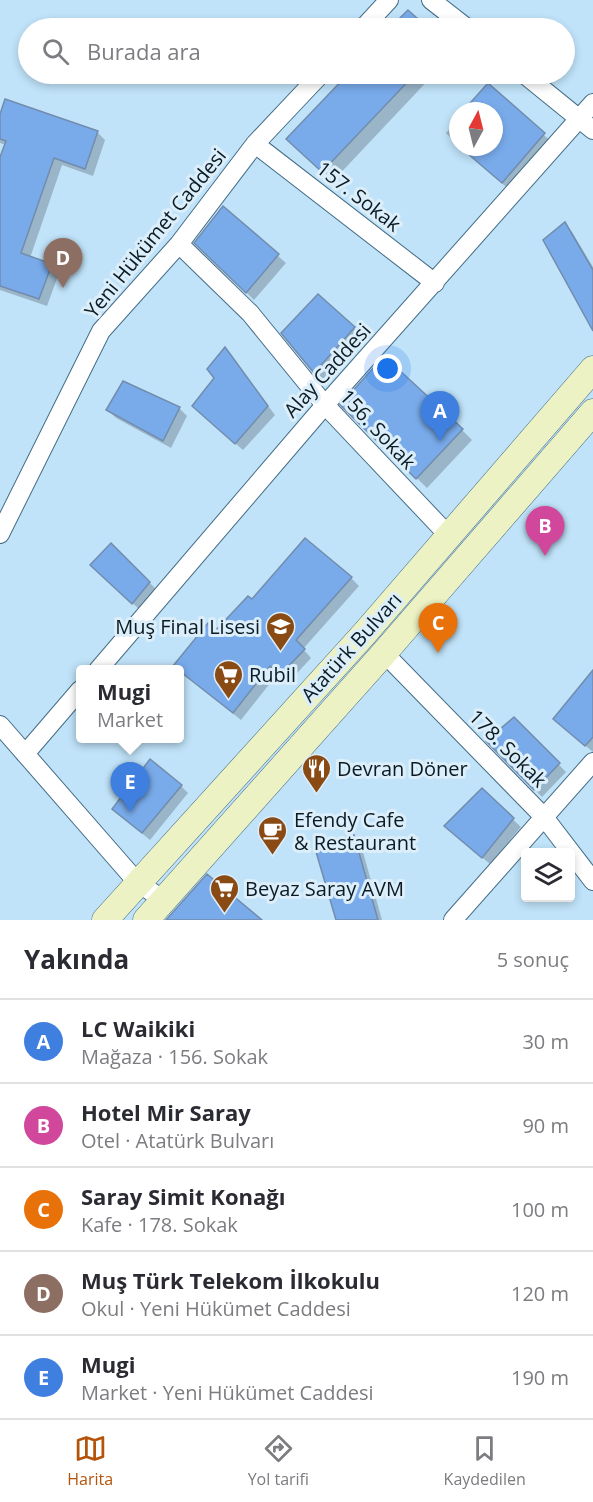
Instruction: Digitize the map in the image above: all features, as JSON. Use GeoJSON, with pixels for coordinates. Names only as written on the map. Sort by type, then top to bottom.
{"type":"FeatureCollection","features":[{"type":"Feature","properties":{"kind":"main road","name":"Atatürk Bulvarı"},"geometry":{"type":"LineString","coordinates":[[105,920],[365,633],[593,369]]}},
{"type":"Feature","properties":{"kind":"main road","name":"Atatürk Bulvarı"},"geometry":{"type":"LineString","coordinates":[[146,920],[162,899],[384,653],[593,412]]}},
{"type":"Feature","properties":{"kind":"street"},"geometry":{"type":"LineString","coordinates":[[372,18],[389,0]]}},
{"type":"Feature","properties":{"kind":"street"},"geometry":{"type":"LineString","coordinates":[[431,0],[454,18]]}},
{"type":"Feature","properties":{"kind":"street","name":"Yeni Hükümet Caddesi"},"geometry":{"type":"LineString","coordinates":[[0,534],[101,331],[179,244],[255,144],[312,84]]}},
{"type":"Feature","properties":{"kind":"street"},"geometry":{"type":"LineString","coordinates":[[536,84],[586,124]]}},
{"type":"Feature","properties":{"kind":"street","name":"Alay Caddesi"},"geometry":{"type":"LineString","coordinates":[[101,665],[325,405],[435,283],[586,124],[593,103]]}},
{"type":"Feature","properties":{"kind":"street","name":"157. Sokak"},"geometry":{"type":"LineString","coordinates":[[255,144],[435,283]]}},
{"type":"Feature","properties":{"kind":"street","name":"156. Sokak"},"geometry":{"type":"LineString","coordinates":[[179,244],[249,313],[325,405],[449,536]]}},
{"type":"Feature","properties":{"kind":"street","name":"178. Sokak"},"geometry":{"type":"LineString","coordinates":[[384,653],[544,817],[593,881]]}},
{"type":"Feature","properties":{"kind":"street"},"geometry":{"type":"LineString","coordinates":[[25,754],[76,696]]}},
{"type":"Feature","properties":{"kind":"street"},"geometry":{"type":"LineString","coordinates":[[0,725],[137,882],[162,899]]}},
{"type":"Feature","properties":{"kind":"street"},"geometry":{"type":"LineString","coordinates":[[453,920],[593,762]]}},
{"type":"Feature","properties":{"kind":"building"},"geometry":{"type":"Polygon","coordinates":[[[408,10],[417,18],[400,18],[408,10]]]}},
{"type":"Feature","properties":{"kind":"building"},"geometry":{"type":"Polygon","coordinates":[[[338,84],[406,84],[322,172],[286,139],[338,84]]]}},
{"type":"Feature","properties":{"kind":"building"},"geometry":{"type":"Polygon","coordinates":[[[487,84],[545,133],[502,183],[470,156],[503,156],[503,102],[471,102],[487,84]]]}},
{"type":"Feature","properties":{"kind":"building"},"geometry":{"type":"Polygon","coordinates":[[[5,99],[98,131],[85,169],[54,158],[21,253],[52,264],[39,299],[0,286],[0,157],[6,141],[0,139],[0,114],[5,99]]]}},
{"type":"Feature","properties":{"kind":"building"},"geometry":{"type":"Polygon","coordinates":[[[223,206],[279,254],[246,293],[194,243],[223,206]]]}},
{"type":"Feature","properties":{"kind":"building"},"geometry":{"type":"Polygon","coordinates":[[[565,222],[593,270],[593,331],[543,240],[565,222]]]}},
{"type":"Feature","properties":{"kind":"building"},"geometry":{"type":"Polygon","coordinates":[[[318,294],[355,327],[314,373],[281,333],[318,294]]]}},
{"type":"Feature","properties":{"kind":"building"},"geometry":{"type":"Polygon","coordinates":[[[225,347],[268,406],[235,444],[192,406],[214,378],[207,369],[225,347]]]}},
{"type":"Feature","properties":{"kind":"building"},"geometry":{"type":"Polygon","coordinates":[[[384,356],[463,429],[416,479],[340,405],[384,356]]]}},
{"type":"Feature","properties":{"kind":"building"},"geometry":{"type":"Polygon","coordinates":[[[123,381],[180,407],[163,441],[106,410],[123,381]]]}},
{"type":"Feature","properties":{"kind":"building"},"geometry":{"type":"Polygon","coordinates":[[[305,538],[352,577],[296,640],[305,649],[280,675],[270,666],[233,713],[184,675],[184,665],[174,665],[208,623],[216,630],[248,596],[252,599],[305,538]]]}},
{"type":"Feature","properties":{"kind":"building"},"geometry":{"type":"Polygon","coordinates":[[[111,543],[150,582],[132,604],[90,565],[111,543]]]}},
{"type":"Feature","properties":{"kind":"building"},"geometry":{"type":"Polygon","coordinates":[[[593,670],[593,737],[585,746],[553,719],[593,670]]]}},
{"type":"Feature","properties":{"kind":"building"},"geometry":{"type":"Polygon","coordinates":[[[514,717],[560,763],[534,790],[486,741],[514,717]]]}},
{"type":"Feature","properties":{"kind":"building"},"geometry":{"type":"Polygon","coordinates":[[[150,759],[182,785],[142,833],[112,809],[150,759]]]}},
{"type":"Feature","properties":{"kind":"building"},"geometry":{"type":"Polygon","coordinates":[[[482,788],[514,818],[482,858],[444,826],[482,788]]]}},
{"type":"Feature","properties":{"kind":"building"},"geometry":{"type":"Polygon","coordinates":[[[354,835],[378,920],[336,920],[314,845],[354,835]]]}},
{"type":"Feature","properties":{"kind":"building"},"geometry":{"type":"Polygon","coordinates":[[[207,874],[262,920],[166,920],[207,874]]]}},
{"type":"Feature","properties":{"kind":"place","name":"Muş Türk Telekom İlkokulu"},"geometry":{"type":"Point","coordinates":[63,288]}},
{"type":"Feature","properties":{"kind":"place","name":"LC Waikiki"},"geometry":{"type":"Point","coordinates":[440,441]}},
{"type":"Feature","properties":{"kind":"place","name":"Hotel Mir Saray"},"geometry":{"type":"Point","coordinates":[545,556]}},
{"type":"Feature","properties":{"kind":"place","name":"Muş Final Lisesi"},"geometry":{"type":"Point","coordinates":[281,652]}},
{"type":"Feature","properties":{"kind":"place","name":"Saray Simit Konağı"},"geometry":{"type":"Point","coordinates":[438,653]}},
{"type":"Feature","properties":{"kind":"place","name":"Rubil"},"geometry":{"type":"Point","coordinates":[228,700]}},
{"type":"Feature","properties":{"kind":"place","name":"Devran Döner"},"geometry":{"type":"Point","coordinates":[316,794]}},
{"type":"Feature","properties":{"kind":"place","name":"Mugi"},"geometry":{"type":"Point","coordinates":[130,812]}},
{"type":"Feature","properties":{"kind":"place","name":"Efendy Cafe & Restaurant"},"geometry":{"type":"Point","coordinates":[273,856]}},
{"type":"Feature","properties":{"kind":"place","name":"Beyaz Saray AVM"},"geometry":{"type":"Point","coordinates":[224,914]}}]}
